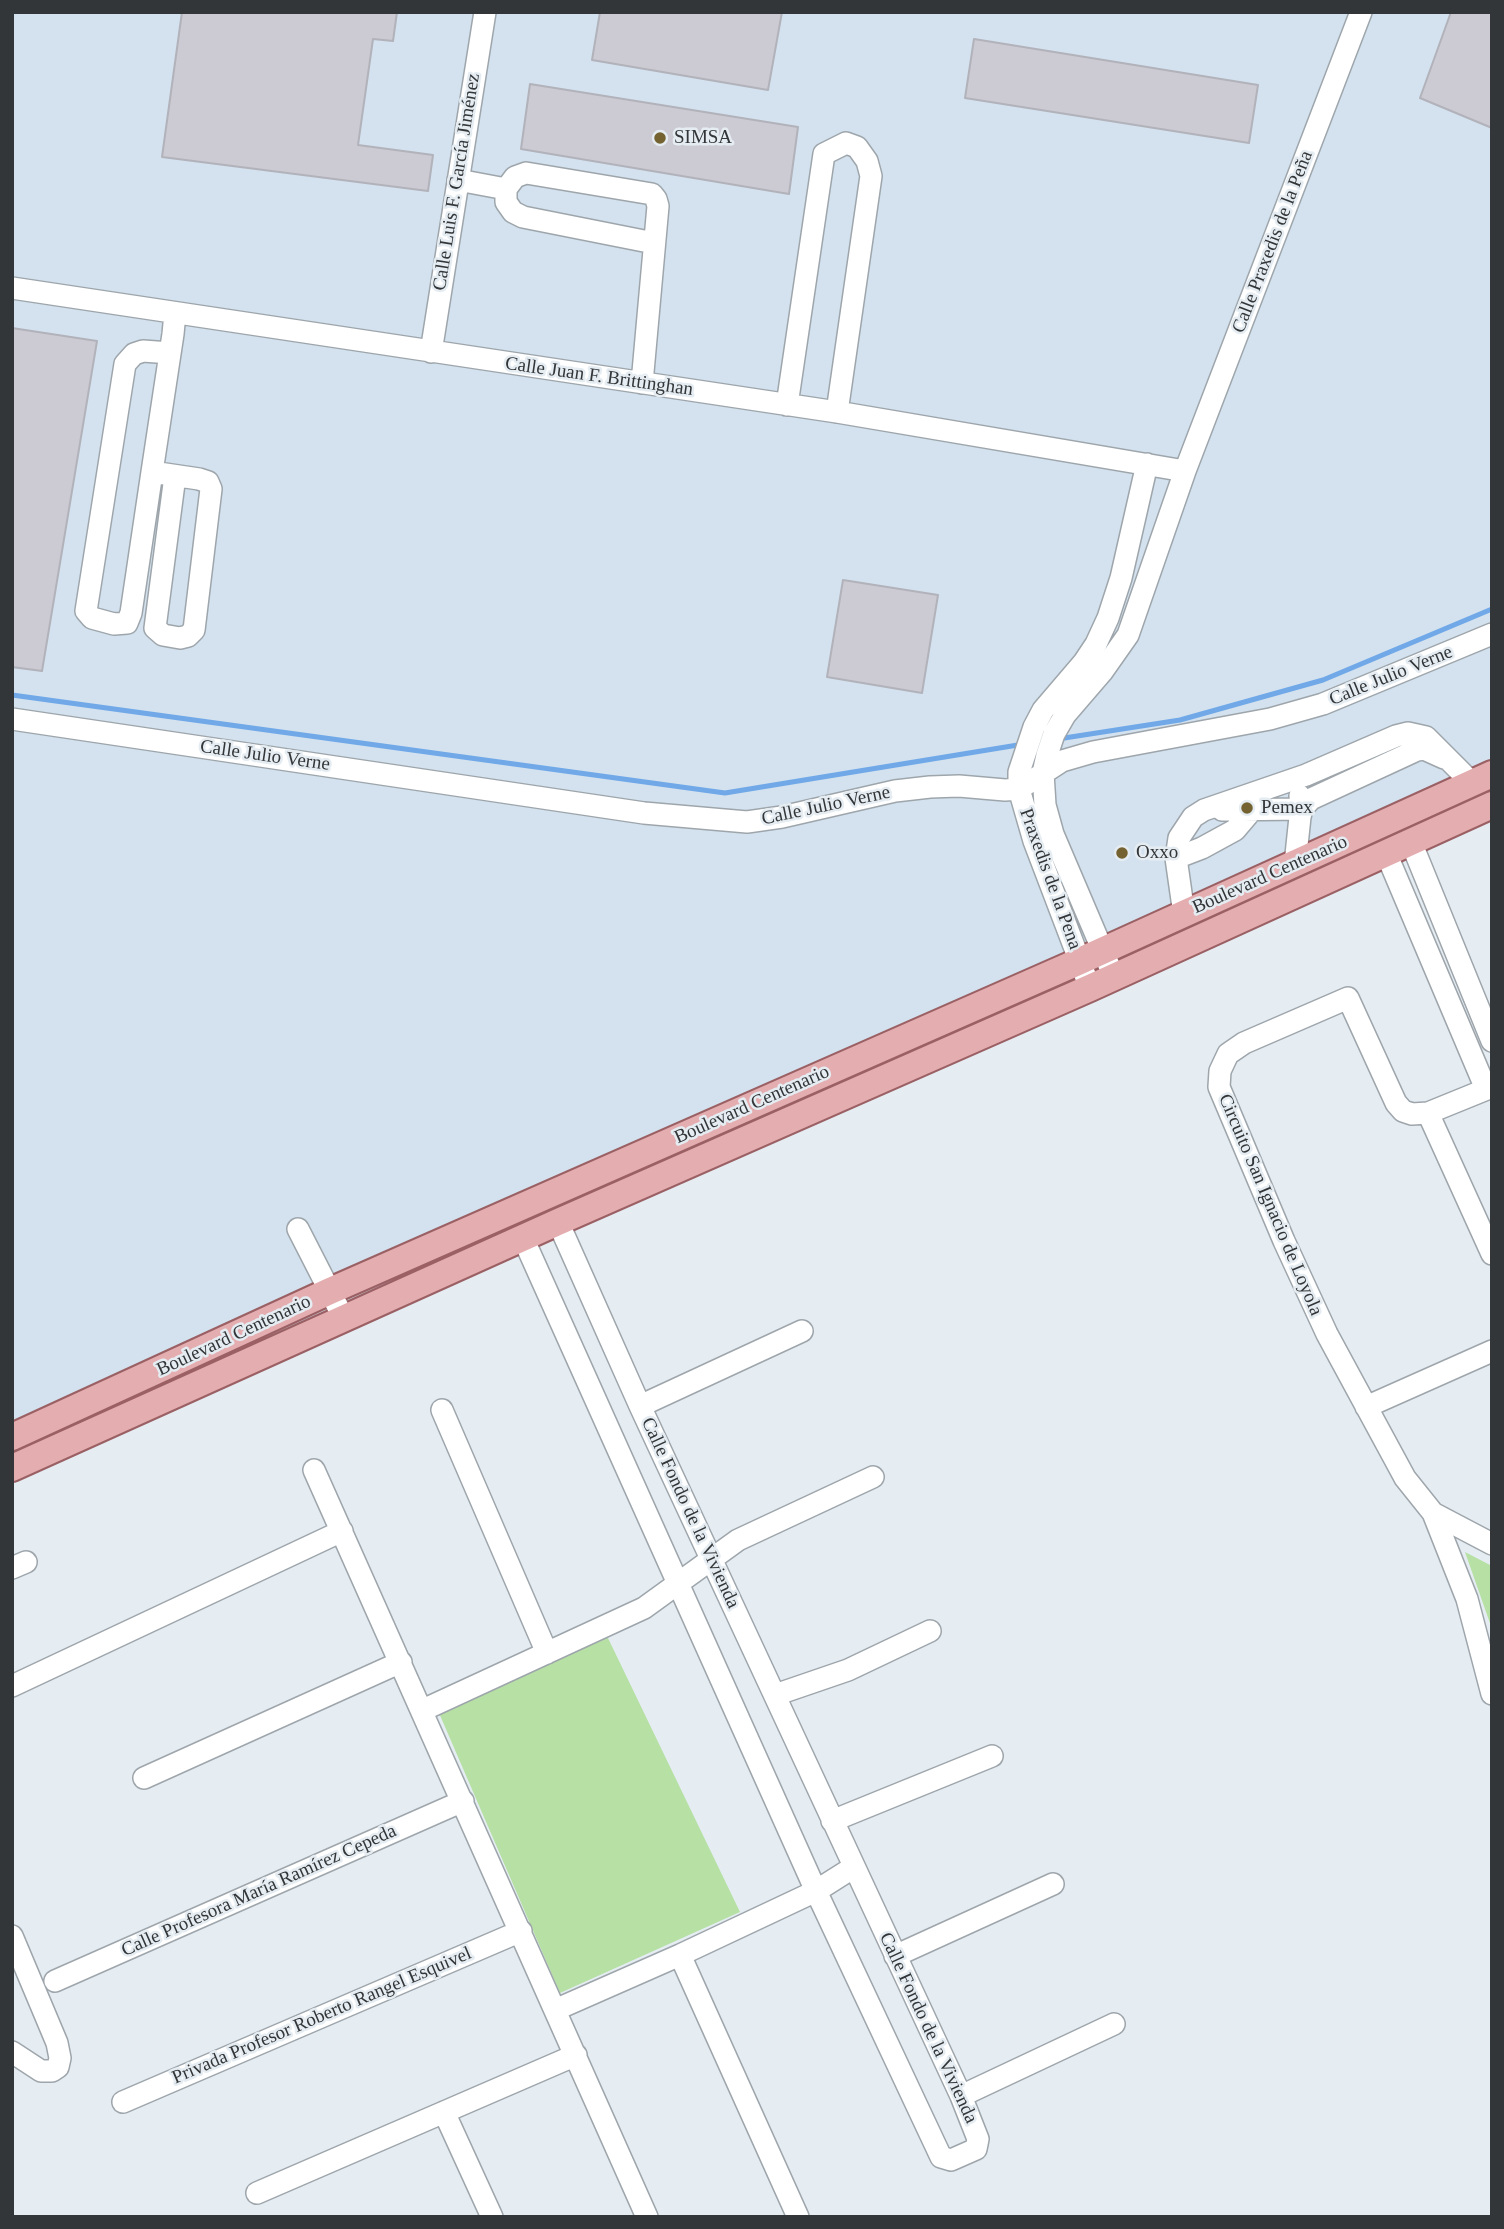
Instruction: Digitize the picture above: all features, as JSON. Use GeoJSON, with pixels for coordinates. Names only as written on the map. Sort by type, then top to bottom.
{"type":"FeatureCollection","features":[{"type":"Feature","properties":{"kind":"main road"},"geometry":{"type":"LineString","coordinates":[[1386,853],[1390,839],[1398,832],[1457,801],[1485,779]]}},
{"type":"Feature","properties":{"kind":"main road","name":"Boulevard Centenario"},"geometry":{"type":"LineString","coordinates":[[20,1434],[330,1291],[1091,956],[1485,779]]}},
{"type":"Feature","properties":{"kind":"main road","name":"Boulevard Centenario"},"geometry":{"type":"LineString","coordinates":[[12,1468],[558,1222],[1090,988],[1492,805]]}},
{"type":"Feature","properties":{"kind":"main road"},"geometry":{"type":"LineString","coordinates":[[725,1116],[737,1144]]}},
{"type":"Feature","properties":{"kind":"main road"},"geometry":{"type":"LineString","coordinates":[[523,1238],[527,1224],[534,1217],[631,1172],[643,1153]]}},
{"type":"Feature","properties":{"kind":"main road"},"geometry":{"type":"LineString","coordinates":[[20,1434],[38,1456]]}},
{"type":"Feature","properties":{"kind":"street","name":"Calle Luis F. García Jiménez"},"geometry":{"type":"LineString","coordinates":[[430,352],[485,12]]}},
{"type":"Feature","properties":{"kind":"street","name":"Calle Praxedis de la Peña"},"geometry":{"type":"LineString","coordinates":[[1185,471],[1360,12]]}},
{"type":"Feature","properties":{"kind":"street"},"geometry":{"type":"LineString","coordinates":[[787,405],[824,154],[846,143],[856,146],[862,153],[871,176],[837,412]]}},
{"type":"Feature","properties":{"kind":"street"},"geometry":{"type":"LineString","coordinates":[[642,383],[658,206],[656,199],[652,194],[526,173],[515,177],[506,188],[506,202],[513,212],[523,217],[654,243]]}},
{"type":"Feature","properties":{"kind":"street"},"geometry":{"type":"LineString","coordinates":[[458,180],[506,188]]}},
{"type":"Feature","properties":{"kind":"street","name":"Calle Juan F. Brittinghan"},"geometry":{"type":"LineString","coordinates":[[12,288],[837,412],[1185,471]]}},
{"type":"Feature","properties":{"kind":"street"},"geometry":{"type":"LineString","coordinates":[[170,353],[143,351],[134,354],[125,364],[86,611],[92,618],[114,624],[127,623],[131,613],[170,353],[175,313]]}},
{"type":"Feature","properties":{"kind":"street","name":"Praxedis de la Pena"},"geometry":{"type":"LineString","coordinates":[[1114,977],[1091,956],[1034,841],[1019,789],[1019,772],[1034,727],[1043,710],[1097,644],[1108,618],[1121,578],[1147,464]]}},
{"type":"Feature","properties":{"kind":"street","name":"Praxedis de la Pena"},"geometry":{"type":"LineString","coordinates":[[1090,988],[1091,956],[1045,805],[1045,764],[1054,734],[1065,715],[1102,672],[1128,635],[1185,471]]}},
{"type":"Feature","properties":{"kind":"street"},"geometry":{"type":"LineString","coordinates":[[152,472],[199,479],[208,482],[211,489],[194,631],[180,638],[163,635],[155,628],[175,476]]}},
{"type":"Feature","properties":{"kind":"street","name":"Calle Julio Verne"},"geometry":{"type":"LineString","coordinates":[[12,719],[644,813],[747,822],[930,786],[1019,789],[1045,764],[1093,752],[1270,719],[1323,704],[1492,634]]}},
{"type":"Feature","properties":{"kind":"street"},"geometry":{"type":"LineString","coordinates":[[1184,914],[1176,858],[1179,838],[1193,817],[1204,810],[1306,775],[1408,733],[1426,737],[1449,760]]}},
{"type":"Feature","properties":{"kind":"street"},"geometry":{"type":"LineString","coordinates":[[1204,810],[1302,809],[1311,799],[1424,749],[1485,779]]}},
{"type":"Feature","properties":{"kind":"street"},"geometry":{"type":"LineString","coordinates":[[1295,864],[1302,809],[1299,793],[1306,775]]}},
{"type":"Feature","properties":{"kind":"street"},"geometry":{"type":"LineString","coordinates":[[1176,858],[1235,830],[1252,810]]}},
{"type":"Feature","properties":{"kind":"street"},"geometry":{"type":"LineString","coordinates":[[1411,842],[1492,1041]]}},
{"type":"Feature","properties":{"kind":"street"},"geometry":{"type":"LineString","coordinates":[[1386,853],[1489,1088],[1428,1113],[1492,1254]]}},
{"type":"Feature","properties":{"kind":"street","name":"Circuito San Ignacio de Loyola"},"geometry":{"type":"LineString","coordinates":[[1428,1113],[1412,1114],[1403,1111],[1396,1103],[1348,998],[1244,1044],[1228,1054],[1220,1071],[1219,1087],[1284,1241],[1327,1334],[1405,1478],[1433,1513]]}},
{"type":"Feature","properties":{"kind":"street","name":"Calle Fondo de la Vivienda"},"geometry":{"type":"LineString","coordinates":[[523,1238],[816,1891],[941,2157],[951,2160],[976,2149],[978,2139],[961,2096],[640,1406],[558,1222]]}},
{"type":"Feature","properties":{"kind":"street"},"geometry":{"type":"LineString","coordinates":[[298,1229],[344,1318]]}},
{"type":"Feature","properties":{"kind":"street"},"geometry":{"type":"LineString","coordinates":[[640,1406],[802,1331]]}},
{"type":"Feature","properties":{"kind":"street"},"geometry":{"type":"LineString","coordinates":[[1366,1407],[1492,1351]]}},
{"type":"Feature","properties":{"kind":"street"},"geometry":{"type":"LineString","coordinates":[[442,1410],[547,1653]]}},
{"type":"Feature","properties":{"kind":"street"},"geometry":{"type":"LineString","coordinates":[[314,1470],[647,2217]]}},
{"type":"Feature","properties":{"kind":"street"},"geometry":{"type":"LineString","coordinates":[[423,1710],[644,1608],[738,1540],[873,1477]]}},
{"type":"Feature","properties":{"kind":"street"},"geometry":{"type":"LineString","coordinates":[[1433,1513],[1492,1544]]}},
{"type":"Feature","properties":{"kind":"street"},"geometry":{"type":"LineString","coordinates":[[1433,1513],[1467,1599],[1492,1694]]}},
{"type":"Feature","properties":{"kind":"street"},"geometry":{"type":"LineString","coordinates":[[12,1686],[342,1531]]}},
{"type":"Feature","properties":{"kind":"street"},"geometry":{"type":"LineString","coordinates":[[775,1695],[848,1670],[930,1631]]}},
{"type":"Feature","properties":{"kind":"street"},"geometry":{"type":"LineString","coordinates":[[144,1779],[401,1662]]}},
{"type":"Feature","properties":{"kind":"street"},"geometry":{"type":"LineString","coordinates":[[832,1821],[992,1756]]}},
{"type":"Feature","properties":{"kind":"street","name":"Calle Profesora María Ramírez Cepeda"},"geometry":{"type":"LineString","coordinates":[[55,1981],[463,1801]]}},
{"type":"Feature","properties":{"kind":"street"},"geometry":{"type":"LineString","coordinates":[[555,2010],[816,1891],[854,1867]]}},
{"type":"Feature","properties":{"kind":"street"},"geometry":{"type":"LineString","coordinates":[[895,1956],[1053,1884]]}},
{"type":"Feature","properties":{"kind":"street","name":"Privada Profesor Roberto Rangel Esquivel"},"geometry":{"type":"LineString","coordinates":[[123,2102],[521,1931]]}},
{"type":"Feature","properties":{"kind":"street"},"geometry":{"type":"LineString","coordinates":[[12,1936],[57,2043],[60,2058],[58,2067],[52,2071],[41,2071],[12,2052]]}},
{"type":"Feature","properties":{"kind":"street"},"geometry":{"type":"LineString","coordinates":[[680,1955],[798,2217]]}},
{"type":"Feature","properties":{"kind":"street"},"geometry":{"type":"LineString","coordinates":[[961,2096],[1114,2024]]}},
{"type":"Feature","properties":{"kind":"street"},"geometry":{"type":"LineString","coordinates":[[257,2193],[576,2055]]}},
{"type":"Feature","properties":{"kind":"street"},"geometry":{"type":"LineString","coordinates":[[444,2112],[492,2217]]}},
{"type":"Feature","properties":{"kind":"shaded area"},"geometry":{"type":"Polygon","coordinates":[[[12,12],[1492,12],[1492,783],[1415,826],[12,1458],[12,12]]]}},
{"type":"Feature","properties":{"kind":"green space"},"geometry":{"type":"Polygon","coordinates":[[[1465,1552],[1492,1566],[1492,1629],[1465,1552]]]}},
{"type":"Feature","properties":{"kind":"green space"},"geometry":{"type":"Polygon","coordinates":[[[607,1636],[740,1912],[560,1993],[439,1713],[607,1636]]]}},
{"type":"Feature","properties":{"kind":"building"},"geometry":{"type":"Polygon","coordinates":[[[182,12],[397,12],[393,41],[373,39],[358,145],[433,155],[428,191],[162,157],[182,12]]]}},
{"type":"Feature","properties":{"kind":"building"},"geometry":{"type":"Polygon","coordinates":[[[600,12],[782,12],[768,90],[592,60],[600,12]]]}},
{"type":"Feature","properties":{"kind":"building"},"geometry":{"type":"Polygon","coordinates":[[[1451,12],[1492,12],[1492,128],[1420,98],[1451,12]]]}},
{"type":"Feature","properties":{"kind":"building"},"geometry":{"type":"Polygon","coordinates":[[[974,39],[1258,85],[1249,143],[965,98],[974,39]]]}},
{"type":"Feature","properties":{"kind":"building","name":"SIMSA"},"geometry":{"type":"Polygon","coordinates":[[[530,84],[798,127],[789,194],[521,149],[530,84]]]}},
{"type":"Feature","properties":{"kind":"building"},"geometry":{"type":"Polygon","coordinates":[[[12,328],[97,341],[42,671],[12,667],[12,328]]]}},
{"type":"Feature","properties":{"kind":"building"},"geometry":{"type":"Polygon","coordinates":[[[843,580],[938,595],[922,693],[827,677],[843,580]]]}},
{"type":"Feature","properties":{"kind":"waterway"},"geometry":{"type":"LineString","coordinates":[[1058,739],[1180,720],[1323,680],[1492,609]]}},
{"type":"Feature","properties":{"kind":"waterway"},"geometry":{"type":"LineString","coordinates":[[12,695],[725,793],[1024,744]]}},
{"type":"Feature","properties":{"kind":"place","name":"SIMSA"},"geometry":{"type":"Point","coordinates":[660,138]}},
{"type":"Feature","properties":{"kind":"place","name":"Pemex"},"geometry":{"type":"Point","coordinates":[1247,808]}},
{"type":"Feature","properties":{"kind":"place","name":"Oxxo"},"geometry":{"type":"Point","coordinates":[1122,853]}}]}
